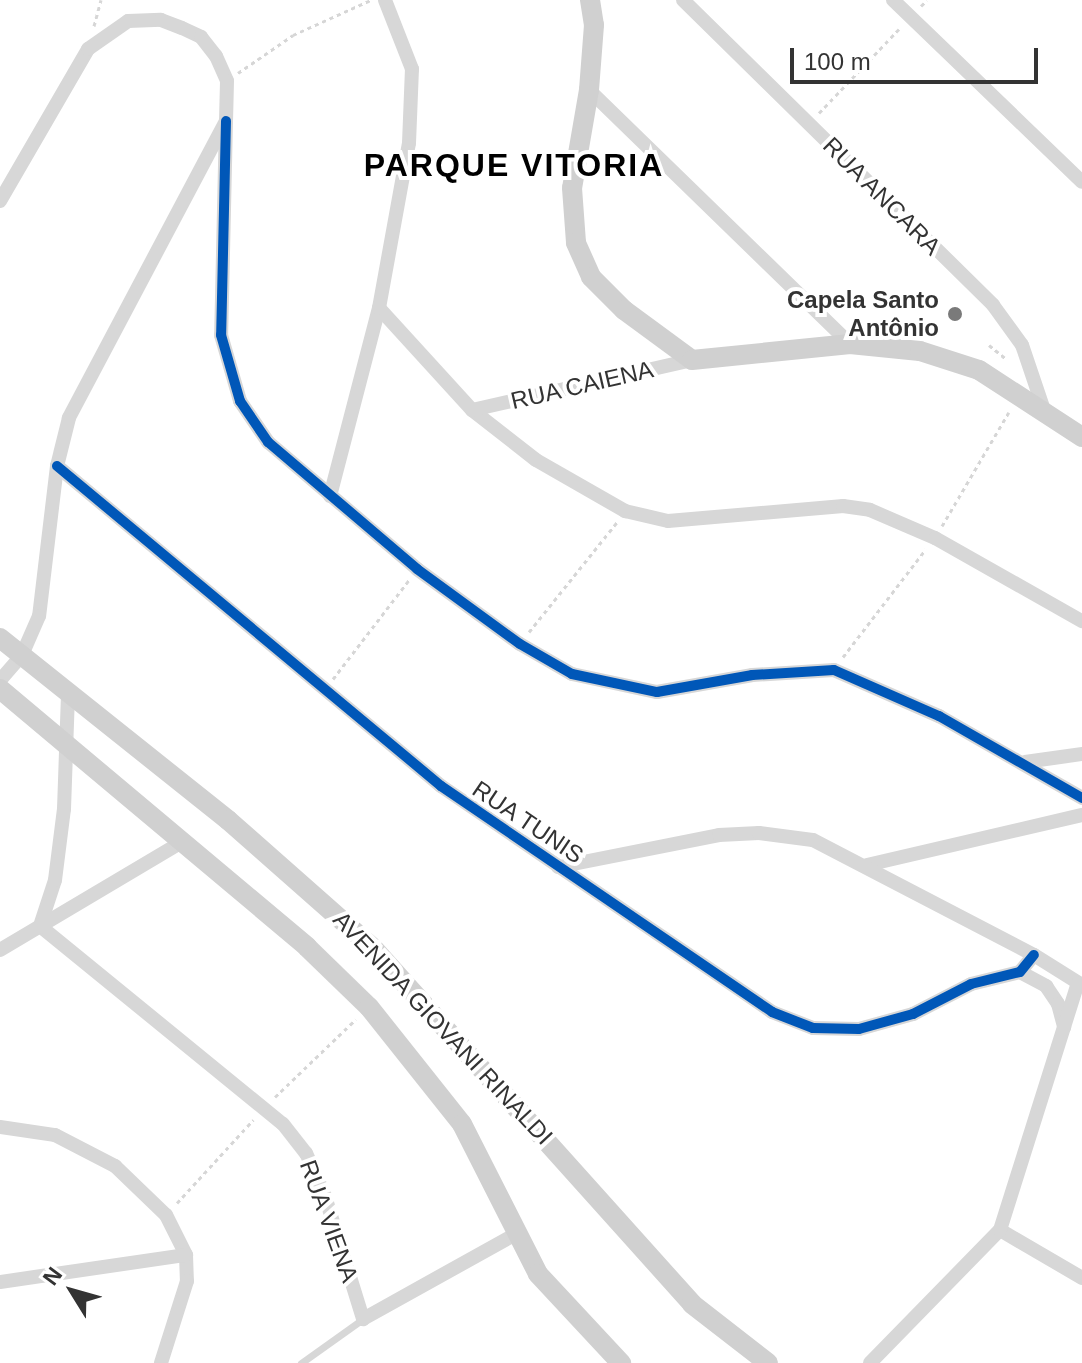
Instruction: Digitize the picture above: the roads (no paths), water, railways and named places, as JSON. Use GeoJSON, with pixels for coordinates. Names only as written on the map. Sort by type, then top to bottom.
{"type":"FeatureCollection","features":[{"type":"Feature","properties":{"kind":"street"},"geometry":{"type":"LineString","coordinates":[[330,496],[379,308],[409,143],[412,69],[385,0]]}},
{"type":"Feature","properties":{"kind":"street"},"geometry":{"type":"LineString","coordinates":[[590,0],[594,25],[589,90],[572,188],[581,258],[603,292],[692,360],[850,344],[920,351],[979,370],[1082,437]]}},
{"type":"Feature","properties":{"kind":"street","name":"RUA ANCARA"},"geometry":{"type":"LineString","coordinates":[[683,0],[993,305],[1022,345],[1045,415]]}},
{"type":"Feature","properties":{"kind":"street"},"geometry":{"type":"LineString","coordinates":[[893,0],[1082,182]]}},
{"type":"Feature","properties":{"kind":"street"},"geometry":{"type":"LineString","coordinates":[[0,201],[88,49],[128,21],[161,20],[201,37],[227,81],[221,335],[240,401],[268,442],[330,496],[417,569],[520,644],[572,674],[657,692],[752,675],[834,670],[939,716],[1025,762],[1082,798]]}},
{"type":"Feature","properties":{"kind":"street"},"geometry":{"type":"LineString","coordinates":[[589,90],[850,344]]}},
{"type":"Feature","properties":{"kind":"street"},"geometry":{"type":"LineString","coordinates":[[0,680],[22,655],[39,616],[57,466],[69,418],[226,121]]}},
{"type":"Feature","properties":{"kind":"street"},"geometry":{"type":"LineString","coordinates":[[379,308],[472,410],[536,460],[625,511],[668,521],[843,506],[870,510],[935,538],[1082,621]]}},
{"type":"Feature","properties":{"kind":"street","name":"RUA CAIENA"},"geometry":{"type":"LineString","coordinates":[[472,410],[692,360]]}},
{"type":"Feature","properties":{"kind":"street","name":"RUA TUNIS"},"geometry":{"type":"LineString","coordinates":[[57,466],[323,692],[494,826],[772,1012],[813,1028],[859,1029],[913,1014],[971,984],[1020,972]]}},
{"type":"Feature","properties":{"kind":"street","name":"AVENIDA GIOVANI RINALDI"},"geometry":{"type":"LineString","coordinates":[[0,638],[228,820],[373,948],[692,1304],[768,1363]]}},
{"type":"Feature","properties":{"kind":"street","name":"AVENIDA GIOVANI RINALDI"},"geometry":{"type":"LineString","coordinates":[[0,689],[307,947],[369,1007],[462,1124],[485,1160],[514,1235],[564,1307],[621,1363]]}},
{"type":"Feature","properties":{"kind":"street"},"geometry":{"type":"LineString","coordinates":[[40,926],[55,880],[64,809],[63,743],[68,692]]}},
{"type":"Feature","properties":{"kind":"street"},"geometry":{"type":"LineString","coordinates":[[1025,762],[1082,754]]}},
{"type":"Feature","properties":{"kind":"street"},"geometry":{"type":"LineString","coordinates":[[867,865],[1082,815]]}},
{"type":"Feature","properties":{"kind":"street"},"geometry":{"type":"LineString","coordinates":[[558,867],[719,835],[759,833],[813,840],[867,865],[1034,955],[1080,984],[1000,1230],[870,1363]]}},
{"type":"Feature","properties":{"kind":"street"},"geometry":{"type":"LineString","coordinates":[[0,950],[180,843]]}},
{"type":"Feature","properties":{"kind":"street","name":"RUA VIENA"},"geometry":{"type":"LineString","coordinates":[[40,926],[283,1124],[306,1153],[325,1196],[363,1319]]}},
{"type":"Feature","properties":{"kind":"street"},"geometry":{"type":"LineString","coordinates":[[1034,955],[1020,972],[1046,986],[1058,1004],[1064,1027]]}},
{"type":"Feature","properties":{"kind":"street"},"geometry":{"type":"LineString","coordinates":[[0,1127],[55,1135],[115,1166],[166,1215],[186,1255],[187,1281],[161,1363]]}},
{"type":"Feature","properties":{"kind":"street"},"geometry":{"type":"LineString","coordinates":[[1000,1230],[1082,1278]]}},
{"type":"Feature","properties":{"kind":"street"},"geometry":{"type":"LineString","coordinates":[[363,1319],[514,1235]]}},
{"type":"Feature","properties":{"kind":"street"},"geometry":{"type":"LineString","coordinates":[[0,1282],[186,1255]]}},
{"type":"Feature","properties":{"kind":"lane"},"geometry":{"type":"LineString","coordinates":[[301,1363],[363,1319]]}},
{"type":"Feature","properties":{"kind":"place","name":"Capela Santo Antônio"},"geometry":{"type":"Point","coordinates":[955,314]}},
{"type":"Feature","properties":{"kind":"district","name":"PARQUE VITORIA"},"geometry":{"type":"Point","coordinates":[514,165]}}]}
